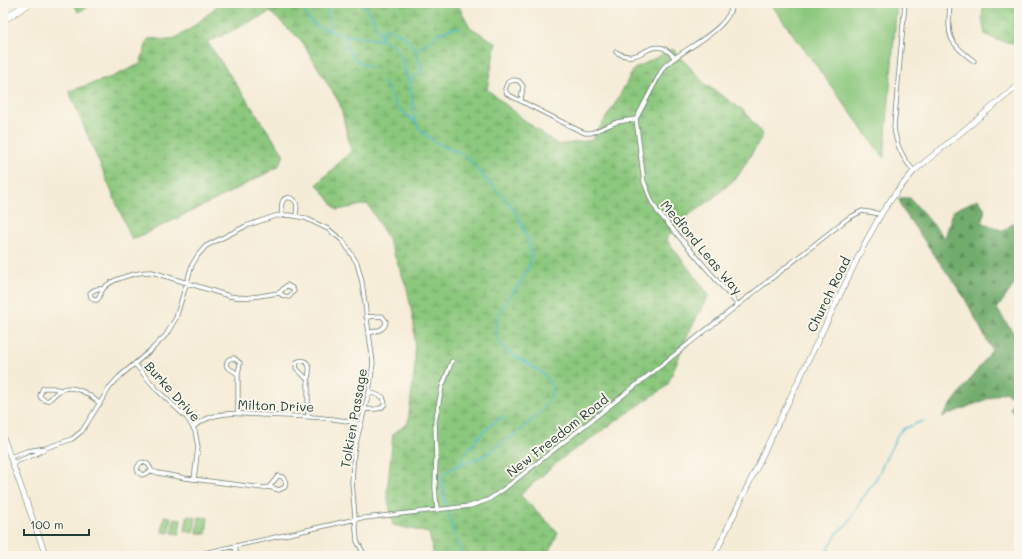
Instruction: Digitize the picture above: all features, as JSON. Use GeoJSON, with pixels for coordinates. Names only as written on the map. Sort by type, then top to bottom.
{"type":"FeatureCollection","features":[{"type":"Feature","properties":{"kind":"highway"},"geometry":{"type":"LineString","coordinates":[[3,20],[29,3]]}},
{"type":"Feature","properties":{"kind":"main road","name":"Church Road"},"geometry":{"type":"LineString","coordinates":[[714,556],[863,247],[881,214],[897,191],[914,172],[1019,85]]}},
{"type":"Feature","properties":{"kind":"main road"},"geometry":{"type":"LineString","coordinates":[[3,437],[46,556]]}},
{"type":"Feature","properties":{"kind":"street"},"geometry":{"type":"LineString","coordinates":[[521,100],[523,86],[519,80],[508,82],[505,89],[507,94],[585,133],[591,133],[617,122],[636,119],[663,68],[698,43],[724,21],[730,13],[732,3]]}},
{"type":"Feature","properties":{"kind":"street"},"geometry":{"type":"LineString","coordinates":[[905,3],[895,116],[895,138],[901,154],[914,172]]}},
{"type":"Feature","properties":{"kind":"street"},"geometry":{"type":"LineString","coordinates":[[950,3],[949,29],[952,40],[959,50],[974,61]]}},
{"type":"Feature","properties":{"kind":"street"},"geometry":{"type":"LineString","coordinates":[[616,52],[623,56],[629,57],[654,48],[661,48],[668,51],[675,58]]}},
{"type":"Feature","properties":{"kind":"street","name":"Medford Leas Way"},"geometry":{"type":"LineString","coordinates":[[636,119],[644,182],[652,202],[662,216],[738,305]]}},
{"type":"Feature","properties":{"kind":"street"},"geometry":{"type":"LineString","coordinates":[[282,216],[282,203],[285,198],[288,197],[296,202],[296,216]]}},
{"type":"Feature","properties":{"kind":"street","name":"New Freedom Road"},"geometry":{"type":"LineString","coordinates":[[191,556],[356,519],[442,510],[480,504],[500,492],[853,216],[862,211],[881,214]]}},
{"type":"Feature","properties":{"kind":"street","name":"Tolkien Passage"},"geometry":{"type":"LineString","coordinates":[[10,457],[27,451],[46,448],[65,442],[77,435],[86,426],[114,382],[157,345],[169,330],[176,318],[188,282],[189,274],[195,260],[206,246],[255,223],[275,216],[296,216],[305,218],[338,236],[347,246],[357,264],[362,282],[373,363],[369,392],[354,451],[352,469],[357,541],[365,556]]}},
{"type":"Feature","properties":{"kind":"street"},"geometry":{"type":"LineString","coordinates":[[103,289],[121,279],[138,272],[146,271],[240,298],[250,298],[280,292]]}},
{"type":"Feature","properties":{"kind":"street"},"geometry":{"type":"LineString","coordinates":[[366,317],[382,316],[386,321],[385,326],[381,330],[368,333]]}},
{"type":"Feature","properties":{"kind":"street"},"geometry":{"type":"LineString","coordinates":[[238,374],[227,367],[227,361],[230,358],[234,358],[240,363],[238,374],[238,413]]}},
{"type":"Feature","properties":{"kind":"street"},"geometry":{"type":"LineString","coordinates":[[308,380],[296,368],[297,362],[300,360],[304,360],[309,365],[308,416]]}},
{"type":"Feature","properties":{"kind":"street"},"geometry":{"type":"LineString","coordinates":[[437,510],[435,487],[435,422],[442,387],[452,361]]}},
{"type":"Feature","properties":{"kind":"street","name":"Burke Drive"},"geometry":{"type":"LineString","coordinates":[[135,364],[158,391],[188,418],[193,427],[198,442],[194,479]]}},
{"type":"Feature","properties":{"kind":"street"},"geometry":{"type":"LineString","coordinates":[[60,390],[47,401],[41,398],[40,395],[44,388],[60,390],[71,388],[83,392],[100,404]]}},
{"type":"Feature","properties":{"kind":"street"},"geometry":{"type":"LineString","coordinates":[[365,409],[378,410],[385,404],[383,397],[369,392]]}},
{"type":"Feature","properties":{"kind":"street","name":"Milton Drive"},"geometry":{"type":"LineString","coordinates":[[193,427],[215,415],[238,413],[343,419],[361,424]]}},
{"type":"Feature","properties":{"kind":"street","name":"Tolkien Passage"},"geometry":{"type":"LineString","coordinates":[[12,464],[46,448]]}},
{"type":"Feature","properties":{"kind":"street"},"geometry":{"type":"LineString","coordinates":[[152,472],[263,488],[270,487],[279,490],[283,488],[286,483],[285,479],[282,476],[278,476],[270,487]]}},
{"type":"Feature","properties":{"kind":"street"},"geometry":{"type":"LineString","coordinates":[[235,547],[237,556]]}},
{"type":"Feature","properties":{"kind":"green space"},"geometry":{"type":"Polygon","coordinates":[[[74,3],[96,3],[78,12],[74,3]]]}},
{"type":"Feature","properties":{"kind":"green space"},"geometry":{"type":"Polygon","coordinates":[[[220,3],[457,3],[470,27],[496,43],[487,89],[524,120],[558,145],[592,140],[616,102],[634,69],[673,49],[705,84],[743,110],[763,135],[738,176],[711,200],[683,219],[666,239],[709,295],[690,330],[667,386],[561,459],[520,495],[558,532],[548,556],[434,556],[429,533],[393,525],[387,493],[393,434],[408,423],[415,365],[414,324],[407,288],[388,239],[368,204],[337,210],[317,184],[351,151],[340,104],[301,40],[270,12],[215,39],[207,41],[284,155],[278,167],[223,196],[132,240],[69,91],[112,77],[140,64],[148,39],[154,38],[169,40],[183,34],[220,3]]]}},
{"type":"Feature","properties":{"kind":"green space"},"geometry":{"type":"Polygon","coordinates":[[[770,3],[897,3],[884,158],[770,3]]]}},
{"type":"Feature","properties":{"kind":"green space"},"geometry":{"type":"Polygon","coordinates":[[[984,3],[1019,3],[1019,43],[1017,44],[997,40],[985,34],[982,18],[984,3]]]}},
{"type":"Feature","properties":{"kind":"green space"},"geometry":{"type":"Polygon","coordinates":[[[899,198],[910,198],[945,238],[953,211],[978,199],[985,209],[982,222],[1003,231],[1019,219],[1019,287],[1014,285],[997,309],[1019,341],[1019,418],[1010,410],[1014,399],[1005,392],[942,417],[992,350],[964,297],[902,209],[899,198]]]}},
{"type":"Feature","properties":{"kind":"green space"},"geometry":{"type":"Polygon","coordinates":[[[164,516],[171,517],[169,533],[162,532],[164,516]]]}},
{"type":"Feature","properties":{"kind":"green space"},"geometry":{"type":"Polygon","coordinates":[[[187,516],[196,517],[194,533],[185,531],[187,516]]]}},
{"type":"Feature","properties":{"kind":"green space"},"geometry":{"type":"Polygon","coordinates":[[[199,517],[208,518],[206,534],[197,533],[199,517]]]}},
{"type":"Feature","properties":{"kind":"green space"},"geometry":{"type":"Polygon","coordinates":[[[174,518],[181,519],[179,534],[172,533],[174,518]]]}},
{"type":"Feature","properties":{"kind":"waterway"},"geometry":{"type":"LineString","coordinates":[[302,3],[309,18],[319,27],[345,35],[383,40],[392,44],[396,48],[401,57],[408,78],[414,115],[418,126],[434,141],[461,153],[469,159],[514,209],[523,226],[527,238],[530,250],[530,262],[520,284],[505,303],[499,314],[496,325],[497,337],[502,346],[510,353],[541,372],[548,380],[551,389],[549,400],[545,407],[530,422],[501,445],[485,455],[455,466],[450,469],[443,478],[442,484],[446,504],[463,556]]}},
{"type":"Feature","properties":{"kind":"waterway"},"geometry":{"type":"LineString","coordinates":[[324,3],[330,17],[330,30]]}},
{"type":"Feature","properties":{"kind":"waterway"},"geometry":{"type":"LineString","coordinates":[[362,3],[371,15],[381,36]]}},
{"type":"Feature","properties":{"kind":"waterway"},"geometry":{"type":"LineString","coordinates":[[417,50],[440,32],[445,32],[449,29],[459,27]]}},
{"type":"Feature","properties":{"kind":"waterway"},"geometry":{"type":"LineString","coordinates":[[381,39],[383,30],[388,28],[405,37],[414,49],[417,50]]}},
{"type":"Feature","properties":{"kind":"waterway"},"geometry":{"type":"LineString","coordinates":[[345,35],[347,47],[353,56],[362,64],[373,68]]}},
{"type":"Feature","properties":{"kind":"waterway"},"geometry":{"type":"LineString","coordinates":[[408,82],[423,69],[417,56],[417,50]]}},
{"type":"Feature","properties":{"kind":"waterway"},"geometry":{"type":"LineString","coordinates":[[383,81],[396,105],[416,123]]}},
{"type":"Feature","properties":{"kind":"waterway"},"geometry":{"type":"LineString","coordinates":[[460,464],[468,450],[479,437],[504,416]]}},
{"type":"Feature","properties":{"kind":"waterway"},"geometry":{"type":"LineString","coordinates":[[824,556],[838,532],[848,523],[876,479],[898,434],[903,429],[923,421]]}}]}
